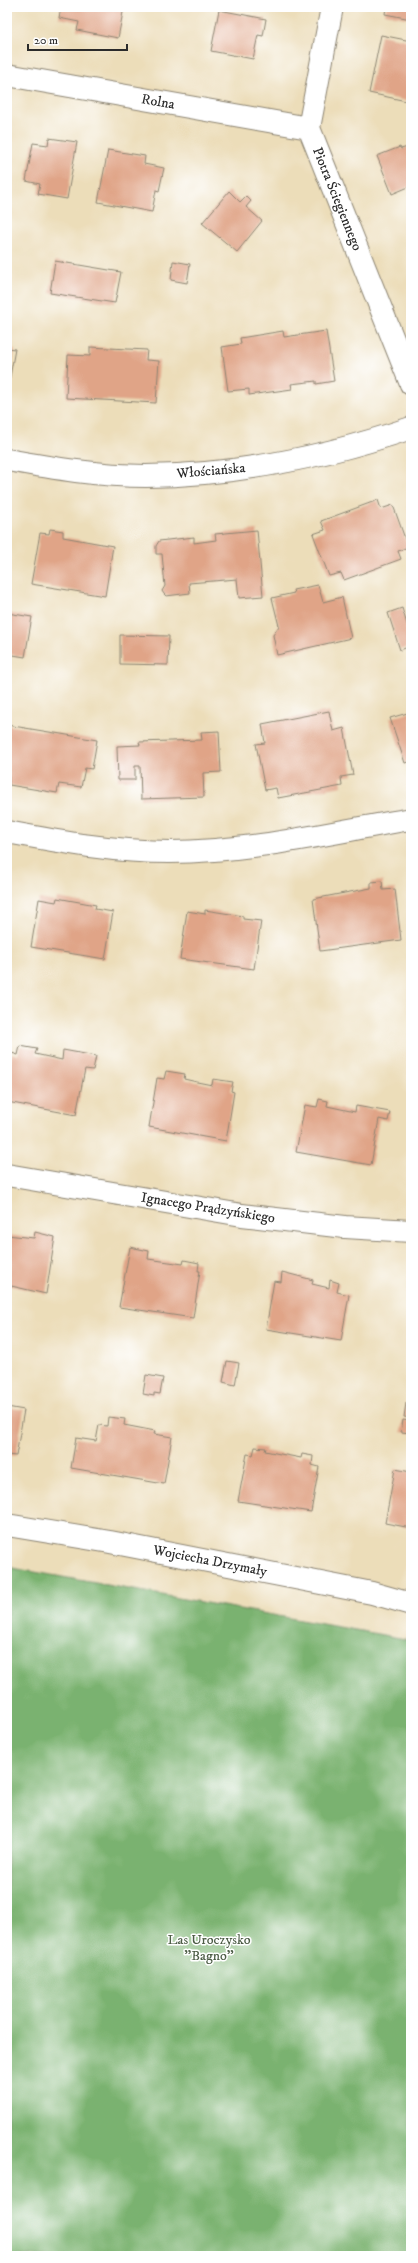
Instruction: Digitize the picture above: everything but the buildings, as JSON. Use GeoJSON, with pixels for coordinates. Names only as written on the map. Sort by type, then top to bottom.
{"type":"FeatureCollection","features":[{"type":"Feature","properties":{"kind":"street"},"geometry":{"type":"LineString","coordinates":[[309,128],[332,7]]}},
{"type":"Feature","properties":{"kind":"street","name":"Rolna"},"geometry":{"type":"LineString","coordinates":[[7,75],[309,128]]}},
{"type":"Feature","properties":{"kind":"street","name":"Piotra Ściegiennego"},"geometry":{"type":"LineString","coordinates":[[309,128],[411,384]]}},
{"type":"Feature","properties":{"kind":"street","name":"Włościańska"},"geometry":{"type":"LineString","coordinates":[[7,460],[103,473],[145,476],[205,473],[240,470],[333,452],[411,428]]}},
{"type":"Feature","properties":{"kind":"street"},"geometry":{"type":"LineString","coordinates":[[7,832],[79,845],[170,852],[255,846],[411,819]]}},
{"type":"Feature","properties":{"kind":"street","name":"Ignacego Prądzyńskiego"},"geometry":{"type":"LineString","coordinates":[[7,1175],[242,1215],[345,1227],[411,1231]]}},
{"type":"Feature","properties":{"kind":"street","name":"Wojciecha Drzymały"},"geometry":{"type":"LineString","coordinates":[[7,1525],[110,1542],[350,1588],[411,1604]]}},
{"type":"Feature","properties":{"kind":"green space","name":"Las Uroczysko \"Bagno\""},"geometry":{"type":"Polygon","coordinates":[[[7,1567],[411,1640],[411,2256],[7,2256],[7,1567]]]}}]}
